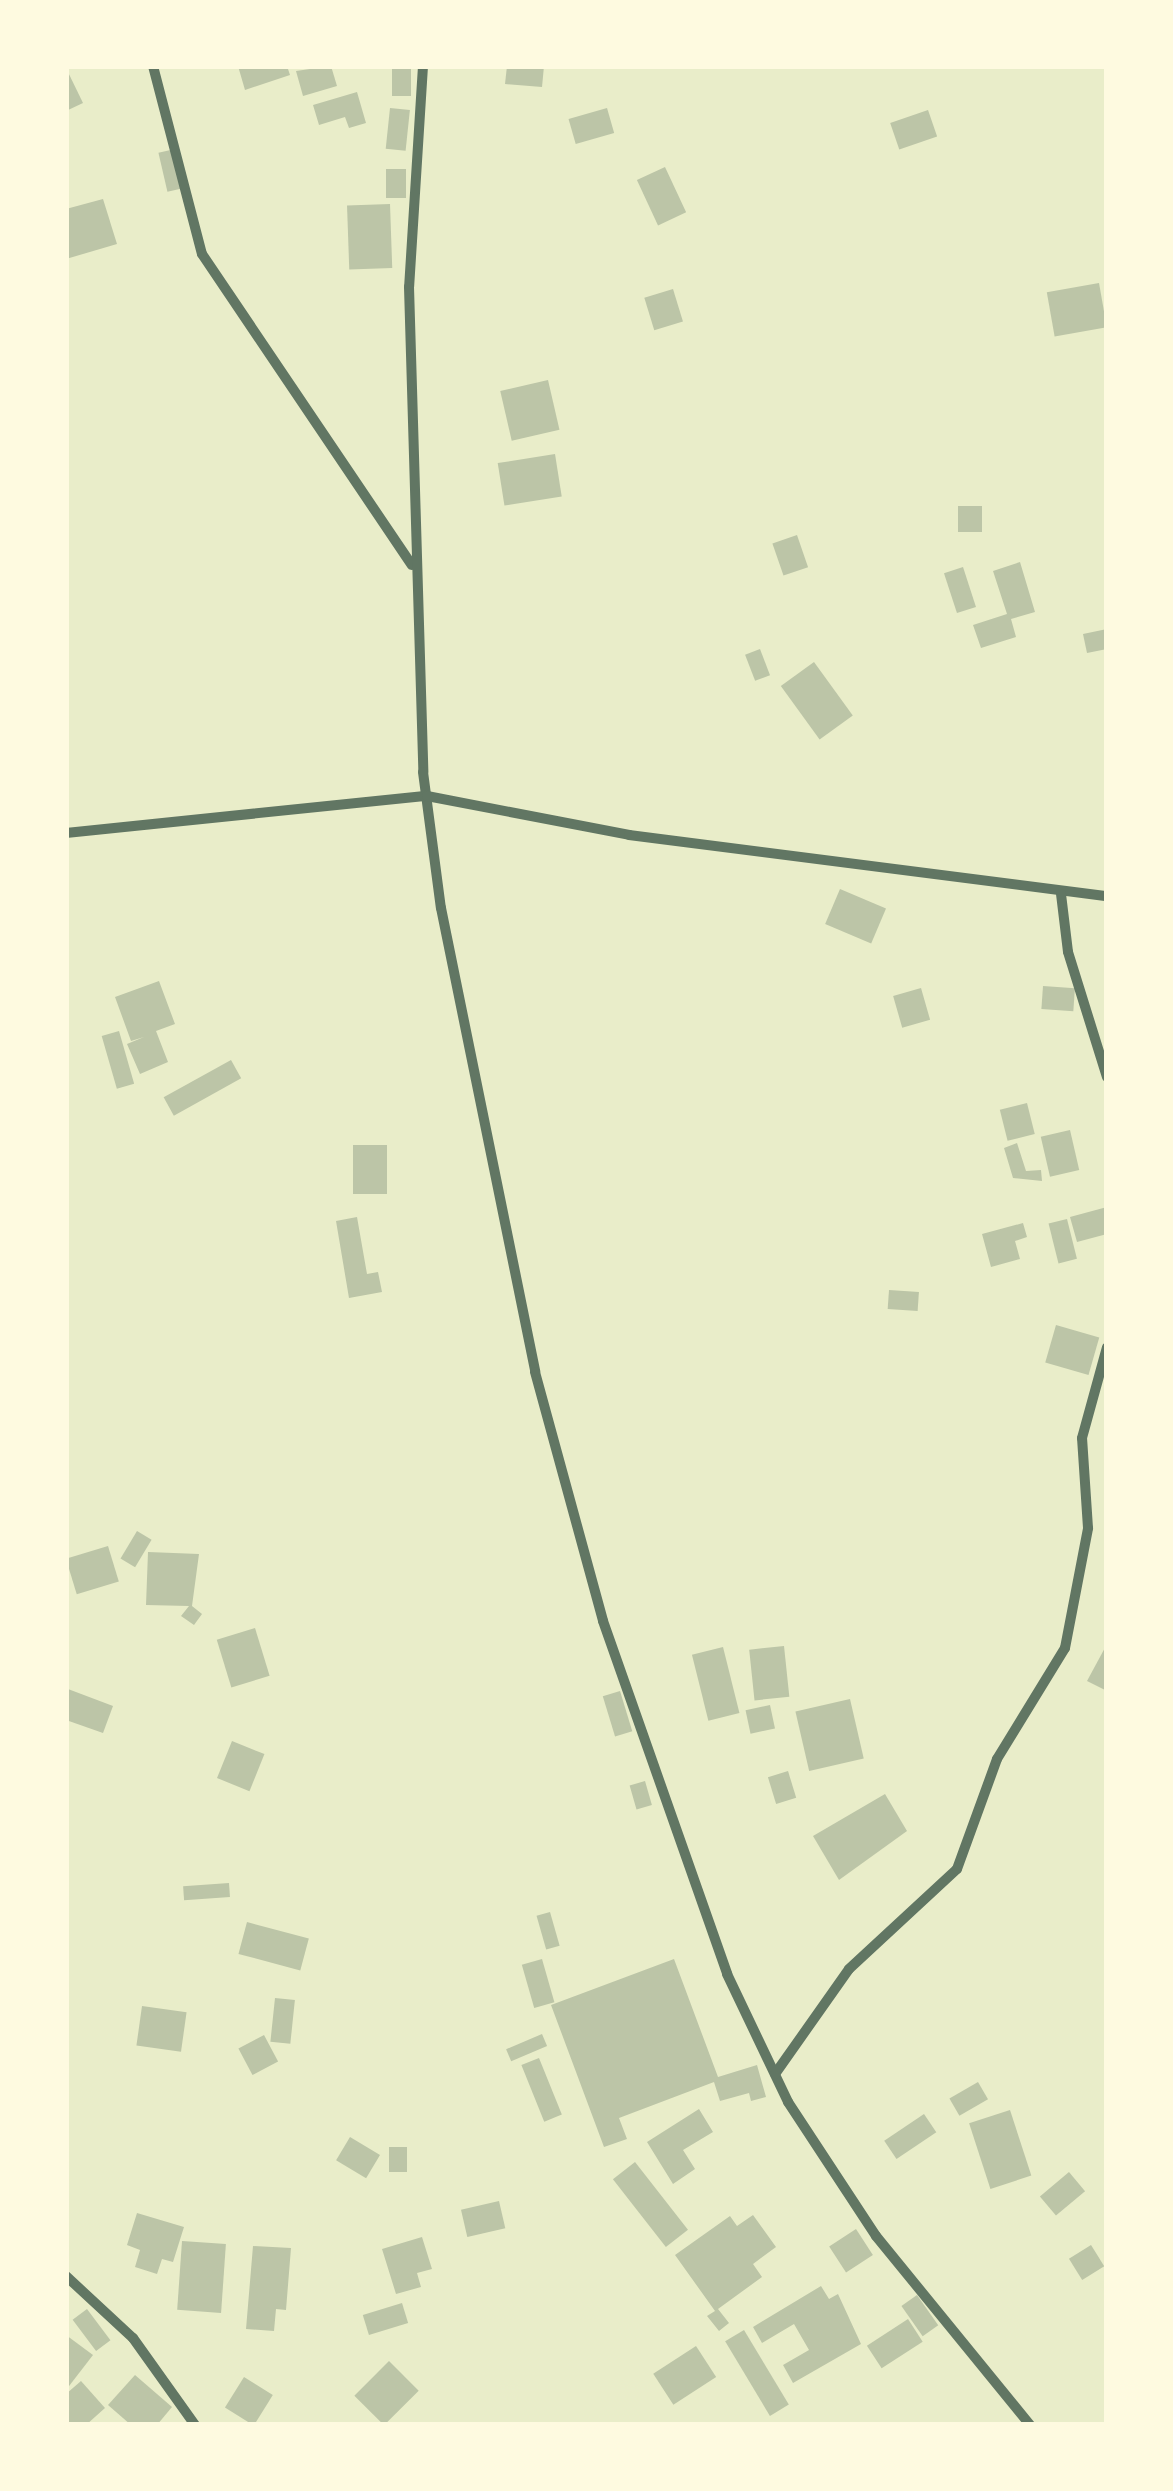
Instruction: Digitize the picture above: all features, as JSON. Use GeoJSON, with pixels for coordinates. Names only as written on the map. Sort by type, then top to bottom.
{"type":"FeatureCollection","features":[{"type":"Feature","properties":{"kind":"street"},"geometry":{"type":"LineString","coordinates":[[153,66],[202,254],[413,568]]}},
{"type":"Feature","properties":{"kind":"street"},"geometry":{"type":"LineString","coordinates":[[423,66],[409,269],[413,568],[427,796],[463,1026],[541,1395],[610,1642],[727,1974],[775,2074],[876,2236],[1030,2425]]}},
{"type":"Feature","properties":{"kind":"street"},"geometry":{"type":"LineString","coordinates":[[66,833],[427,796],[628,835],[1061,894],[1107,896]]}},
{"type":"Feature","properties":{"kind":"street"},"geometry":{"type":"LineString","coordinates":[[1061,894],[1068,952],[1107,1077]]}},
{"type":"Feature","properties":{"kind":"street"},"geometry":{"type":"LineString","coordinates":[[775,2074],[849,1969],[957,1869],[997,1759],[1065,1648],[1088,1528],[1082,1438],[1107,1348]]}},
{"type":"Feature","properties":{"kind":"street"},"geometry":{"type":"LineString","coordinates":[[66,2276],[134,2338],[195,2425]]}},
{"type":"Feature","properties":{"kind":"building"},"geometry":{"type":"Polygon","coordinates":[[[238,66],[287,66],[290,75],[245,90],[238,66]]]}},
{"type":"Feature","properties":{"kind":"building"},"geometry":{"type":"Polygon","coordinates":[[[331,66],[337,86],[303,96],[296,71],[331,66]]]}},
{"type":"Feature","properties":{"kind":"building"},"geometry":{"type":"Polygon","coordinates":[[[392,66],[411,66],[411,96],[392,96],[392,66]]]}},
{"type":"Feature","properties":{"kind":"building"},"geometry":{"type":"Polygon","coordinates":[[[507,66],[544,66],[542,87],[505,84],[507,66]]]}},
{"type":"Feature","properties":{"kind":"building"},"geometry":{"type":"Polygon","coordinates":[[[66,68],[83,103],[66,111],[66,68]]]}},
{"type":"Feature","properties":{"kind":"building"},"geometry":{"type":"Polygon","coordinates":[[[357,92],[366,123],[349,128],[345,117],[319,125],[313,105],[357,92]]]}},
{"type":"Feature","properties":{"kind":"building"},"geometry":{"type":"Polygon","coordinates":[[[390,108],[410,110],[406,151],[386,149],[390,108]]]}},
{"type":"Feature","properties":{"kind":"building"},"geometry":{"type":"Polygon","coordinates":[[[607,108],[614,133],[576,144],[569,119],[607,108]]]}},
{"type":"Feature","properties":{"kind":"building"},"geometry":{"type":"Polygon","coordinates":[[[928,110],[937,136],[899,149],[890,123],[928,110]]]}},
{"type":"Feature","properties":{"kind":"building"},"geometry":{"type":"Polygon","coordinates":[[[175,149],[184,188],[167,192],[158,153],[175,149]]]}},
{"type":"Feature","properties":{"kind":"building"},"geometry":{"type":"Polygon","coordinates":[[[665,167],[686,212],[658,225],[637,180],[665,167]]]}},
{"type":"Feature","properties":{"kind":"building"},"geometry":{"type":"Polygon","coordinates":[[[386,169],[406,169],[406,198],[386,198],[386,169]]]}},
{"type":"Feature","properties":{"kind":"building"},"geometry":{"type":"Polygon","coordinates":[[[103,199],[117,244],[66,259],[66,209],[103,199]]]}},
{"type":"Feature","properties":{"kind":"building"},"geometry":{"type":"Polygon","coordinates":[[[390,204],[392,268],[349,269],[347,206],[390,204]]]}},
{"type":"Feature","properties":{"kind":"building"},"geometry":{"type":"Polygon","coordinates":[[[1099,283],[1107,327],[1055,337],[1047,292],[1099,283]]]}},
{"type":"Feature","properties":{"kind":"building"},"geometry":{"type":"Polygon","coordinates":[[[673,289],[683,322],[654,330],[644,298],[673,289]]]}},
{"type":"Feature","properties":{"kind":"building"},"geometry":{"type":"Polygon","coordinates":[[[548,380],[559,430],[512,441],[500,391],[548,380]]]}},
{"type":"Feature","properties":{"kind":"building"},"geometry":{"type":"Polygon","coordinates":[[[555,454],[562,496],[504,506],[498,463],[555,454]]]}},
{"type":"Feature","properties":{"kind":"building"},"geometry":{"type":"Polygon","coordinates":[[[958,506],[982,506],[982,532],[958,532],[958,506]]]}},
{"type":"Feature","properties":{"kind":"building"},"geometry":{"type":"Polygon","coordinates":[[[797,535],[808,567],[783,576],[772,543],[797,535]]]}},
{"type":"Feature","properties":{"kind":"building"},"geometry":{"type":"Polygon","coordinates":[[[1020,562],[1035,612],[1011,619],[1016,637],[981,648],[973,625],[1007,614],[993,571],[1020,562]]]}},
{"type":"Feature","properties":{"kind":"building"},"geometry":{"type":"Polygon","coordinates":[[[963,567],[976,607],[957,613],[944,573],[963,567]]]}},
{"type":"Feature","properties":{"kind":"building"},"geometry":{"type":"Polygon","coordinates":[[[1107,629],[1107,649],[1087,653],[1083,634],[1107,629]]]}},
{"type":"Feature","properties":{"kind":"building"},"geometry":{"type":"Polygon","coordinates":[[[760,649],[770,675],[755,681],[745,655],[760,649]]]}},
{"type":"Feature","properties":{"kind":"building"},"geometry":{"type":"Polygon","coordinates":[[[814,662],[853,715],[820,739],[781,686],[814,662]]]}},
{"type":"Feature","properties":{"kind":"building"},"geometry":{"type":"Polygon","coordinates":[[[840,889],[886,909],[871,944],[825,924],[840,889]]]}},
{"type":"Feature","properties":{"kind":"building"},"geometry":{"type":"Polygon","coordinates":[[[159,981],[175,1024],[156,1031],[168,1062],[140,1074],[127,1044],[144,1037],[131,1041],[115,997],[159,981]]]}},
{"type":"Feature","properties":{"kind":"building"},"geometry":{"type":"Polygon","coordinates":[[[1043,986],[1075,988],[1073,1011],[1041,1009],[1043,986]]]}},
{"type":"Feature","properties":{"kind":"building"},"geometry":{"type":"Polygon","coordinates":[[[921,988],[930,1020],[902,1028],[893,996],[921,988]]]}},
{"type":"Feature","properties":{"kind":"building"},"geometry":{"type":"Polygon","coordinates":[[[119,1031],[134,1084],[117,1089],[102,1036],[119,1031]]]}},
{"type":"Feature","properties":{"kind":"building"},"geometry":{"type":"Polygon","coordinates":[[[231,1060],[241,1078],[174,1116],[164,1097],[231,1060]]]}},
{"type":"Feature","properties":{"kind":"building"},"geometry":{"type":"Polygon","coordinates":[[[1027,1103],[1035,1134],[1008,1141],[1000,1110],[1027,1103]]]}},
{"type":"Feature","properties":{"kind":"building"},"geometry":{"type":"Polygon","coordinates":[[[1070,1130],[1079,1170],[1050,1177],[1041,1137],[1070,1130]]]}},
{"type":"Feature","properties":{"kind":"building"},"geometry":{"type":"Polygon","coordinates":[[[1017,1143],[1026,1171],[1041,1170],[1042,1181],[1013,1178],[1004,1148],[1017,1143]]]}},
{"type":"Feature","properties":{"kind":"building"},"geometry":{"type":"Polygon","coordinates":[[[353,1145],[387,1145],[387,1194],[353,1194],[353,1145]]]}},
{"type":"Feature","properties":{"kind":"building"},"geometry":{"type":"Polygon","coordinates":[[[1107,1207],[1107,1234],[1077,1242],[1070,1217],[1107,1207]]]}},
{"type":"Feature","properties":{"kind":"building"},"geometry":{"type":"Polygon","coordinates":[[[357,1217],[367,1274],[378,1272],[382,1292],[349,1298],[336,1221],[357,1217]]]}},
{"type":"Feature","properties":{"kind":"building"},"geometry":{"type":"Polygon","coordinates":[[[1067,1219],[1077,1259],[1058,1263],[1049,1224],[1067,1219]]]}},
{"type":"Feature","properties":{"kind":"building"},"geometry":{"type":"Polygon","coordinates":[[[1023,1223],[1027,1237],[1015,1241],[1020,1259],[991,1267],[982,1234],[1023,1223]]]}},
{"type":"Feature","properties":{"kind":"building"},"geometry":{"type":"Polygon","coordinates":[[[889,1290],[919,1292],[918,1311],[888,1309],[889,1290]]]}},
{"type":"Feature","properties":{"kind":"building"},"geometry":{"type":"Polygon","coordinates":[[[1056,1325],[1099,1337],[1089,1375],[1045,1362],[1056,1325]]]}},
{"type":"Feature","properties":{"kind":"building"},"geometry":{"type":"Polygon","coordinates":[[[137,1531],[152,1540],[135,1567],[121,1558],[137,1531]]]}},
{"type":"Feature","properties":{"kind":"building"},"geometry":{"type":"Polygon","coordinates":[[[108,1546],[119,1581],[77,1594],[66,1559],[108,1546]]]}},
{"type":"Feature","properties":{"kind":"building"},"geometry":{"type":"Polygon","coordinates":[[[148,1552],[199,1554],[192,1606],[202,1614],[194,1625],[181,1616],[189,1606],[146,1605],[148,1552]]]}},
{"type":"Feature","properties":{"kind":"building"},"geometry":{"type":"Polygon","coordinates":[[[255,1628],[270,1676],[231,1688],[217,1640],[255,1628]]]}},
{"type":"Feature","properties":{"kind":"building"},"geometry":{"type":"Polygon","coordinates":[[[1107,1644],[1107,1691],[1087,1681],[1107,1644]]]}},
{"type":"Feature","properties":{"kind":"building"},"geometry":{"type":"Polygon","coordinates":[[[784,1646],[789,1697],[755,1700],[749,1650],[784,1646]]]}},
{"type":"Feature","properties":{"kind":"building"},"geometry":{"type":"Polygon","coordinates":[[[723,1647],[739,1713],[708,1721],[692,1655],[723,1647]]]}},
{"type":"Feature","properties":{"kind":"building"},"geometry":{"type":"Polygon","coordinates":[[[68,1689],[113,1706],[103,1733],[66,1720],[68,1689]]]}},
{"type":"Feature","properties":{"kind":"building"},"geometry":{"type":"Polygon","coordinates":[[[620,1691],[632,1731],[615,1736],[603,1696],[620,1691]]]}},
{"type":"Feature","properties":{"kind":"building"},"geometry":{"type":"Polygon","coordinates":[[[850,1699],[864,1758],[809,1771],[795,1712],[850,1699]]]}},
{"type":"Feature","properties":{"kind":"building"},"geometry":{"type":"Polygon","coordinates":[[[770,1705],[775,1728],[751,1734],[746,1710],[770,1705]]]}},
{"type":"Feature","properties":{"kind":"building"},"geometry":{"type":"Polygon","coordinates":[[[232,1741],[264,1754],[249,1791],[217,1778],[232,1741]]]}},
{"type":"Feature","properties":{"kind":"building"},"geometry":{"type":"Polygon","coordinates":[[[788,1771],[796,1798],[776,1804],[768,1777],[788,1771]]]}},
{"type":"Feature","properties":{"kind":"building"},"geometry":{"type":"Polygon","coordinates":[[[645,1781],[652,1805],[637,1809],[630,1785],[645,1781]]]}},
{"type":"Feature","properties":{"kind":"building"},"geometry":{"type":"Polygon","coordinates":[[[885,1794],[907,1831],[839,1880],[813,1836],[885,1794]]]}},
{"type":"Feature","properties":{"kind":"building"},"geometry":{"type":"Polygon","coordinates":[[[229,1883],[230,1897],[184,1900],[183,1886],[229,1883]]]}},
{"type":"Feature","properties":{"kind":"building"},"geometry":{"type":"Polygon","coordinates":[[[550,1912],[560,1946],[546,1950],[537,1916],[550,1912]]]}},
{"type":"Feature","properties":{"kind":"building"},"geometry":{"type":"Polygon","coordinates":[[[247,1922],[309,1939],[300,1970],[238,1954],[247,1922]]]}},
{"type":"Feature","properties":{"kind":"building"},"geometry":{"type":"Polygon","coordinates":[[[542,1959],[554,2002],[534,2008],[522,1965],[542,1959]]]}},
{"type":"Feature","properties":{"kind":"building"},"geometry":{"type":"Polygon","coordinates":[[[674,1959],[718,2077],[757,2065],[766,2097],[751,2101],[749,2093],[720,2101],[714,2082],[619,2118],[627,2139],[604,2147],[551,2005],[674,1959]]]}},
{"type":"Feature","properties":{"kind":"building"},"geometry":{"type":"Polygon","coordinates":[[[275,1998],[295,2000],[290,2044],[270,2042],[275,1998]]]}},
{"type":"Feature","properties":{"kind":"building"},"geometry":{"type":"Polygon","coordinates":[[[142,2006],[187,2012],[181,2052],[136,2046],[142,2006]]]}},
{"type":"Feature","properties":{"kind":"building"},"geometry":{"type":"Polygon","coordinates":[[[542,2034],[547,2046],[511,2061],[506,2049],[542,2034]]]}},
{"type":"Feature","properties":{"kind":"building"},"geometry":{"type":"Polygon","coordinates":[[[264,2035],[278,2061],[252,2075],[238,2049],[264,2035]]]}},
{"type":"Feature","properties":{"kind":"building"},"geometry":{"type":"Polygon","coordinates":[[[539,2058],[562,2115],[544,2122],[521,2065],[539,2058]]]}},
{"type":"Feature","properties":{"kind":"building"},"geometry":{"type":"Polygon","coordinates":[[[978,2082],[988,2099],[959,2116],[949,2098],[978,2082]]]}},
{"type":"Feature","properties":{"kind":"building"},"geometry":{"type":"Polygon","coordinates":[[[699,2109],[713,2132],[683,2150],[695,2169],[673,2184],[647,2142],[699,2109]]]}},
{"type":"Feature","properties":{"kind":"building"},"geometry":{"type":"Polygon","coordinates":[[[1010,2110],[1031,2176],[990,2189],[969,2123],[1010,2110]]]}},
{"type":"Feature","properties":{"kind":"building"},"geometry":{"type":"Polygon","coordinates":[[[924,2114],[936,2132],[897,2159],[884,2141],[924,2114]]]}},
{"type":"Feature","properties":{"kind":"building"},"geometry":{"type":"Polygon","coordinates":[[[350,2137],[380,2155],[366,2178],[336,2160],[350,2137]]]}},
{"type":"Feature","properties":{"kind":"building"},"geometry":{"type":"Polygon","coordinates":[[[389,2147],[407,2147],[407,2172],[389,2172],[389,2147]]]}},
{"type":"Feature","properties":{"kind":"building"},"geometry":{"type":"Polygon","coordinates":[[[635,2162],[688,2230],[666,2247],[613,2179],[635,2162]]]}},
{"type":"Feature","properties":{"kind":"building"},"geometry":{"type":"Polygon","coordinates":[[[1069,2172],[1085,2191],[1056,2216],[1040,2196],[1069,2172]]]}},
{"type":"Feature","properties":{"kind":"building"},"geometry":{"type":"Polygon","coordinates":[[[499,2201],[505,2228],[467,2237],[461,2210],[499,2201]]]}},
{"type":"Feature","properties":{"kind":"building"},"geometry":{"type":"Polygon","coordinates":[[[137,2213],[184,2227],[173,2262],[162,2259],[157,2274],[135,2267],[140,2250],[127,2245],[137,2213]]]}},
{"type":"Feature","properties":{"kind":"building"},"geometry":{"type":"Polygon","coordinates":[[[753,2215],[776,2247],[753,2264],[762,2277],[718,2309],[729,2323],[719,2331],[707,2316],[715,2311],[675,2255],[730,2216],[737,2226],[753,2215]]]}},
{"type":"Feature","properties":{"kind":"building"},"geometry":{"type":"Polygon","coordinates":[[[856,2229],[873,2255],[846,2272],[829,2246],[856,2229]]]}},
{"type":"Feature","properties":{"kind":"building"},"geometry":{"type":"Polygon","coordinates":[[[422,2237],[432,2269],[417,2273],[421,2287],[396,2294],[382,2249],[422,2237]]]}},
{"type":"Feature","properties":{"kind":"building"},"geometry":{"type":"Polygon","coordinates":[[[182,2241],[226,2244],[221,2313],[177,2310],[182,2241]]]}},
{"type":"Feature","properties":{"kind":"building"},"geometry":{"type":"Polygon","coordinates":[[[1091,2245],[1104,2266],[1082,2280],[1069,2259],[1091,2245]]]}},
{"type":"Feature","properties":{"kind":"building"},"geometry":{"type":"Polygon","coordinates":[[[253,2246],[291,2248],[286,2310],[276,2309],[274,2331],[246,2329],[253,2246]]]}},
{"type":"Feature","properties":{"kind":"building"},"geometry":{"type":"Polygon","coordinates":[[[821,2286],[829,2299],[838,2294],[861,2344],[793,2383],[783,2365],[809,2350],[794,2324],[762,2343],[753,2327],[821,2286]]]}},
{"type":"Feature","properties":{"kind":"building"},"geometry":{"type":"Polygon","coordinates":[[[917,2295],[938,2325],[923,2336],[901,2306],[917,2295]]]}},
{"type":"Feature","properties":{"kind":"building"},"geometry":{"type":"Polygon","coordinates":[[[402,2303],[408,2323],[369,2335],[363,2315],[402,2303]]]}},
{"type":"Feature","properties":{"kind":"building"},"geometry":{"type":"Polygon","coordinates":[[[87,2309],[110,2340],[96,2351],[73,2320],[87,2309]]]}},
{"type":"Feature","properties":{"kind":"building"},"geometry":{"type":"Polygon","coordinates":[[[908,2319],[923,2342],[882,2368],[867,2346],[908,2319]]]}},
{"type":"Feature","properties":{"kind":"building"},"geometry":{"type":"Polygon","coordinates":[[[744,2330],[789,2405],[770,2416],[725,2341],[744,2330]]]}},
{"type":"Feature","properties":{"kind":"building"},"geometry":{"type":"Polygon","coordinates":[[[66,2335],[93,2355],[66,2390],[66,2335]]]}},
{"type":"Feature","properties":{"kind":"building"},"geometry":{"type":"Polygon","coordinates":[[[696,2346],[716,2377],[673,2405],[653,2374],[696,2346]]]}},
{"type":"Feature","properties":{"kind":"building"},"geometry":{"type":"Polygon","coordinates":[[[389,2361],[419,2391],[384,2425],[354,2396],[389,2361]]]}},
{"type":"Feature","properties":{"kind":"building"},"geometry":{"type":"Polygon","coordinates":[[[135,2375],[172,2407],[157,2425],[131,2425],[108,2405],[135,2375]]]}},
{"type":"Feature","properties":{"kind":"building"},"geometry":{"type":"Polygon","coordinates":[[[244,2377],[273,2395],[254,2425],[225,2408],[244,2377]]]}},
{"type":"Feature","properties":{"kind":"building"},"geometry":{"type":"Polygon","coordinates":[[[81,2381],[105,2408],[86,2425],[66,2425],[66,2394],[81,2381]]]}}]}
